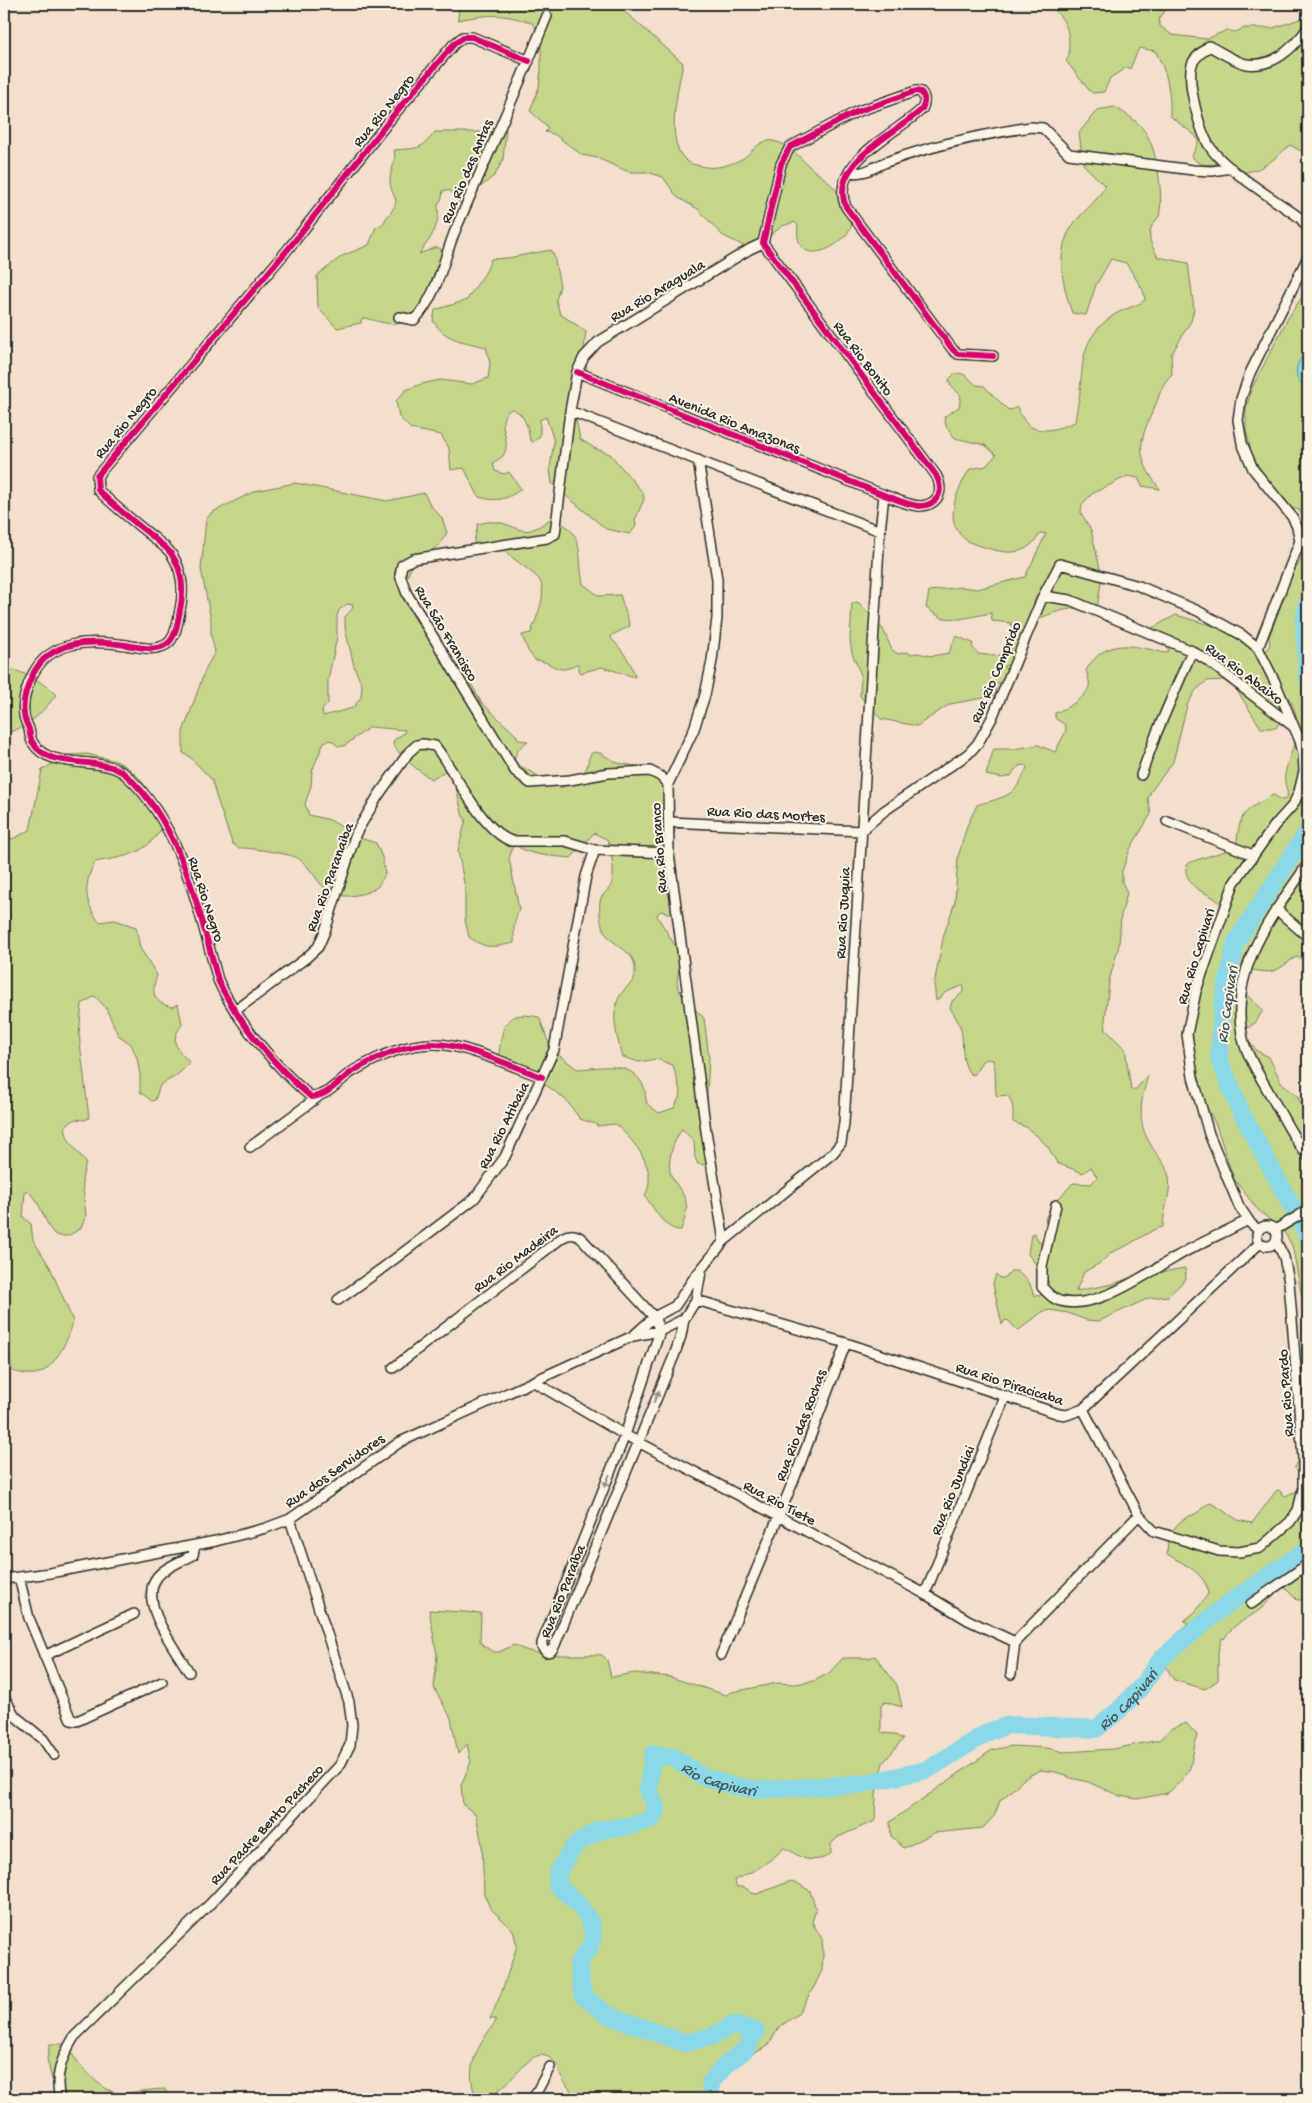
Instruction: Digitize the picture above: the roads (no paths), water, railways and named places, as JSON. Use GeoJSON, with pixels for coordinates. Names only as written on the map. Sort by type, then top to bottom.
{"type":"FeatureCollection","features":[{"type":"Feature","properties":{"kind":"street","name":"Rua Rio das Antas"},"geometry":{"type":"LineString","coordinates":[[399,317],[414,320],[422,312],[432,294],[454,234],[547,16]]}},
{"type":"Feature","properties":{"kind":"street"},"geometry":{"type":"LineString","coordinates":[[1308,28],[1292,48],[1278,58],[1265,62],[1247,64],[1209,46],[1193,62],[1190,80],[1194,106],[1210,147],[1231,168],[1300,218],[1308,228]]}},
{"type":"Feature","properties":{"kind":"street","name":"Rua Rio Negro"},"geometry":{"type":"LineString","coordinates":[[318,1096],[310,1097],[292,1081],[235,1011],[218,980],[186,872],[165,827],[134,783],[118,770],[42,754],[32,742],[24,715],[24,698],[38,664],[50,653],[69,645],[89,642],[110,643],[147,649],[160,648],[170,641],[176,626],[183,596],[182,580],[172,554],[98,490],[97,476],[289,248],[396,112],[454,44],[462,37],[472,37],[529,61]]}},
{"type":"Feature","properties":{"kind":"street"},"geometry":{"type":"LineString","coordinates":[[764,243],[778,178],[785,155],[790,147],[856,112],[907,93],[921,92],[925,100],[922,109],[880,140],[857,161],[844,182],[843,200],[846,207],[953,350],[958,354],[993,356]]}},
{"type":"Feature","properties":{"kind":"street"},"geometry":{"type":"LineString","coordinates":[[850,172],[863,172],[886,162],[926,150],[1031,127],[1043,128],[1069,154],[1193,170],[1212,171],[1231,168]]}},
{"type":"Feature","properties":{"kind":"street","name":"Rua Rio Araguala"},"geometry":{"type":"LineString","coordinates":[[577,372],[584,357],[591,347],[598,342],[750,249],[764,243]]}},
{"type":"Feature","properties":{"kind":"street","name":"Rua Rio Bonito"},"geometry":{"type":"LineString","coordinates":[[764,243],[940,482],[940,489],[936,499],[924,506],[918,506],[884,495]]}},
{"type":"Feature","properties":{"kind":"street"},"geometry":{"type":"LineString","coordinates":[[1258,648],[1300,541],[1298,527],[1293,518],[1253,469],[1242,442],[1238,420],[1241,399],[1250,373],[1308,257]]}},
{"type":"Feature","properties":{"kind":"street","name":"Rua São Francisco"},"geometry":{"type":"LineString","coordinates":[[577,372],[570,411],[555,534],[547,538],[413,559],[402,565],[400,575],[407,594],[515,770],[530,783],[570,780],[608,773],[650,771],[668,784]]}},
{"type":"Feature","properties":{"kind":"street","name":"Avenida Rio Amazonas"},"geometry":{"type":"LineString","coordinates":[[577,372],[884,495]]}},
{"type":"Feature","properties":{"kind":"street"},"geometry":{"type":"LineString","coordinates":[[570,411],[880,531]]}},
{"type":"Feature","properties":{"kind":"street","name":"Rua Rio Branco"},"geometry":{"type":"LineString","coordinates":[[698,460],[715,561],[717,618],[712,661],[705,695],[694,729],[668,784],[669,853],[706,1131],[724,1241]]}},
{"type":"Feature","properties":{"kind":"street","name":"Rua Rio Juquia"},"geometry":{"type":"LineString","coordinates":[[675,1306],[724,1241],[838,1148],[841,1143],[844,1123],[880,531],[884,495]]}},
{"type":"Feature","properties":{"kind":"street","name":"Rua Rio Abaixo"},"geometry":{"type":"LineString","coordinates":[[1060,564],[1139,586],[1224,624],[1258,648],[1296,728],[1192,651],[1070,600],[1053,596],[1042,596],[1060,564]]}},
{"type":"Feature","properties":{"kind":"street","name":"Rua Rio Comprido"},"geometry":{"type":"LineString","coordinates":[[861,831],[884,812],[968,754],[978,743],[992,718],[1042,596]]}},
{"type":"Feature","properties":{"kind":"street"},"geometry":{"type":"LineString","coordinates":[[1141,775],[1157,732],[1192,651]]}},
{"type":"Feature","properties":{"kind":"street","name":"Rua Rio Capivari"},"geometry":{"type":"LineString","coordinates":[[1259,1230],[1248,1220],[1239,1206],[1209,1134],[1193,1077],[1188,1034],[1196,992],[1234,883],[1275,825],[1293,804],[1299,792],[1304,762],[1296,728]]}},
{"type":"Feature","properties":{"kind":"street","name":"Rua Rio Paranaiba"},"geometry":{"type":"LineString","coordinates":[[235,1011],[318,947],[325,931],[356,833],[402,761],[417,745],[428,744],[434,746],[487,822],[504,838],[511,841],[565,841],[596,850]]}},
{"type":"Feature","properties":{"kind":"street"},"geometry":{"type":"LineString","coordinates":[[1167,820],[1253,855]]}},
{"type":"Feature","properties":{"kind":"street","name":"Rua Rio das Mortes"},"geometry":{"type":"LineString","coordinates":[[669,822],[861,831]]}},
{"type":"Feature","properties":{"kind":"street"},"geometry":{"type":"LineString","coordinates":[[596,850],[669,853]]}},
{"type":"Feature","properties":{"kind":"street","name":"Rua Rio Atibaia"},"geometry":{"type":"LineString","coordinates":[[338,1300],[474,1199],[505,1157],[554,1050],[586,876],[596,850]]}},
{"type":"Feature","properties":{"kind":"street"},"geometry":{"type":"LineString","coordinates":[[1308,864],[1276,909],[1246,964],[1240,997],[1240,1016],[1245,1044],[1257,1071],[1308,1156]]}},
{"type":"Feature","properties":{"kind":"street"},"geometry":{"type":"LineString","coordinates":[[1276,909],[1308,936]]}},
{"type":"Feature","properties":{"kind":"street"},"geometry":{"type":"LineString","coordinates":[[250,1147],[318,1096],[324,1095],[354,1070],[377,1058],[422,1044],[437,1044],[459,1048],[542,1077]]}},
{"type":"Feature","properties":{"kind":"street"},"geometry":{"type":"LineString","coordinates":[[1056,1205],[1042,1266],[1042,1286],[1058,1301],[1071,1303],[1093,1300],[1132,1283],[1178,1256],[1248,1220]]}},
{"type":"Feature","properties":{"kind":"street"},"geometry":{"type":"LineString","coordinates":[[1275,1230],[1308,1210]]}},
{"type":"Feature","properties":{"kind":"street"},"geometry":{"type":"LineString","coordinates":[[1269,1226],[1275,1230],[1276,1241],[1269,1246],[1260,1243],[1258,1237],[1259,1230],[1269,1226]]}},
{"type":"Feature","properties":{"kind":"street","name":"Rua Rio Madeira"},"geometry":{"type":"LineString","coordinates":[[393,1368],[568,1235],[574,1234],[583,1240],[654,1318],[660,1331]]}},
{"type":"Feature","properties":{"kind":"street","name":"Rua Rio Pardo"},"geometry":{"type":"LineString","coordinates":[[1083,1410],[1139,1516],[1154,1531],[1219,1551],[1239,1552],[1260,1548],[1290,1522],[1298,1510],[1303,1489],[1303,1458],[1294,1332],[1284,1257],[1276,1241]]}},
{"type":"Feature","properties":{"kind":"street","name":"Rua Rio Piracicaba"},"geometry":{"type":"LineString","coordinates":[[696,1300],[846,1343],[1005,1397],[1067,1415],[1083,1410],[1260,1243]]}},
{"type":"Feature","properties":{"kind":"street","name":"Rua Rio Juquia"},"geometry":{"type":"LineString","coordinates":[[696,1300],[701,1270]]}},
{"type":"Feature","properties":{"kind":"street","name":"Rua Rio Paraíba"},"geometry":{"type":"LineString","coordinates":[[660,1331],[625,1435],[542,1643],[542,1647],[546,1652],[552,1651],[554,1647],[679,1342],[684,1319],[696,1300]]}},
{"type":"Feature","properties":{"kind":"street"},"geometry":{"type":"LineString","coordinates":[[675,1306],[684,1319]]}},
{"type":"Feature","properties":{"kind":"street","name":"Rua dos Servidores"},"geometry":{"type":"LineString","coordinates":[[633,1336],[654,1318],[675,1306]]}},
{"type":"Feature","properties":{"kind":"street","name":"Rua dos Servidores"},"geometry":{"type":"LineString","coordinates":[[4,1579],[50,1573],[195,1545],[248,1533],[290,1518],[400,1442],[633,1336],[660,1331],[684,1319]]}},
{"type":"Feature","properties":{"kind":"street","name":"Rua Rio das Rochas"},"geometry":{"type":"LineString","coordinates":[[721,1656],[846,1343]]}},
{"type":"Feature","properties":{"kind":"street","name":"Rua Rio Tiete"},"geometry":{"type":"LineString","coordinates":[[534,1382],[625,1435],[925,1594],[968,1620],[1015,1642]]}},
{"type":"Feature","properties":{"kind":"street","name":"Rua Rio Jundiai"},"geometry":{"type":"LineString","coordinates":[[925,1594],[1005,1397]]}},
{"type":"Feature","properties":{"kind":"street"},"geometry":{"type":"LineString","coordinates":[[1011,1674],[1015,1642],[1139,1516]]}},
{"type":"Feature","properties":{"kind":"street","name":"Rua Padre Bento Pacheco"},"geometry":{"type":"LineString","coordinates":[[60,2099],[58,2080],[60,2064],[74,2037],[210,1904],[288,1822],[340,1765],[350,1744],[352,1725],[349,1702],[290,1518]]}},
{"type":"Feature","properties":{"kind":"street"},"geometry":{"type":"LineString","coordinates":[[189,1672],[155,1615],[150,1595],[154,1582],[162,1572],[194,1555],[195,1545]]}},
{"type":"Feature","properties":{"kind":"street"},"geometry":{"type":"LineString","coordinates":[[1251,1604],[1308,1564]]}},
{"type":"Feature","properties":{"kind":"street"},"geometry":{"type":"LineString","coordinates":[[19,1577],[29,1618],[71,1720],[77,1721],[162,1682]]}},
{"type":"Feature","properties":{"kind":"street"},"geometry":{"type":"LineString","coordinates":[[44,1656],[134,1614]]}},
{"type":"Feature","properties":{"kind":"street"},"geometry":{"type":"LineString","coordinates":[[4,1697],[15,1716],[43,1739],[54,1755]]}},
{"type":"Feature","properties":{"kind":"street"},"geometry":{"type":"LineString","coordinates":[[533,2099],[550,2067]]}},
{"type":"Feature","properties":{"kind":"water"},"geometry":{"type":"Polygon","coordinates":[[[1308,347],[1308,393],[1299,380],[1296,370],[1308,347]]]}},
{"type":"Feature","properties":{"kind":"waterway","name":"Rio Capivari"},"geometry":{"type":"LineString","coordinates":[[1308,602],[1304,621],[1308,680]]}},
{"type":"Feature","properties":{"kind":"waterway","name":"Rio Capivari"},"geometry":{"type":"LineString","coordinates":[[1308,831],[1236,942],[1222,1008],[1219,1059],[1241,1112],[1308,1236]]}},
{"type":"Feature","properties":{"kind":"waterway","name":"Rio Capivari"},"geometry":{"type":"LineString","coordinates":[[710,2099],[711,2082],[725,2066],[747,2048],[756,2031],[734,2025],[710,2037],[685,2043],[608,2015],[583,1996],[578,1964],[591,1944],[592,1927],[577,1903],[557,1885],[558,1871],[575,1845],[599,1830],[630,1826],[652,1819],[657,1809],[648,1789],[653,1754],[673,1757],[701,1776],[730,1785],[757,1790],[862,1784],[927,1770],[988,1732],[1009,1725],[1096,1729],[1117,1712],[1140,1688],[1163,1657],[1226,1605],[1308,1549]]}}]}
